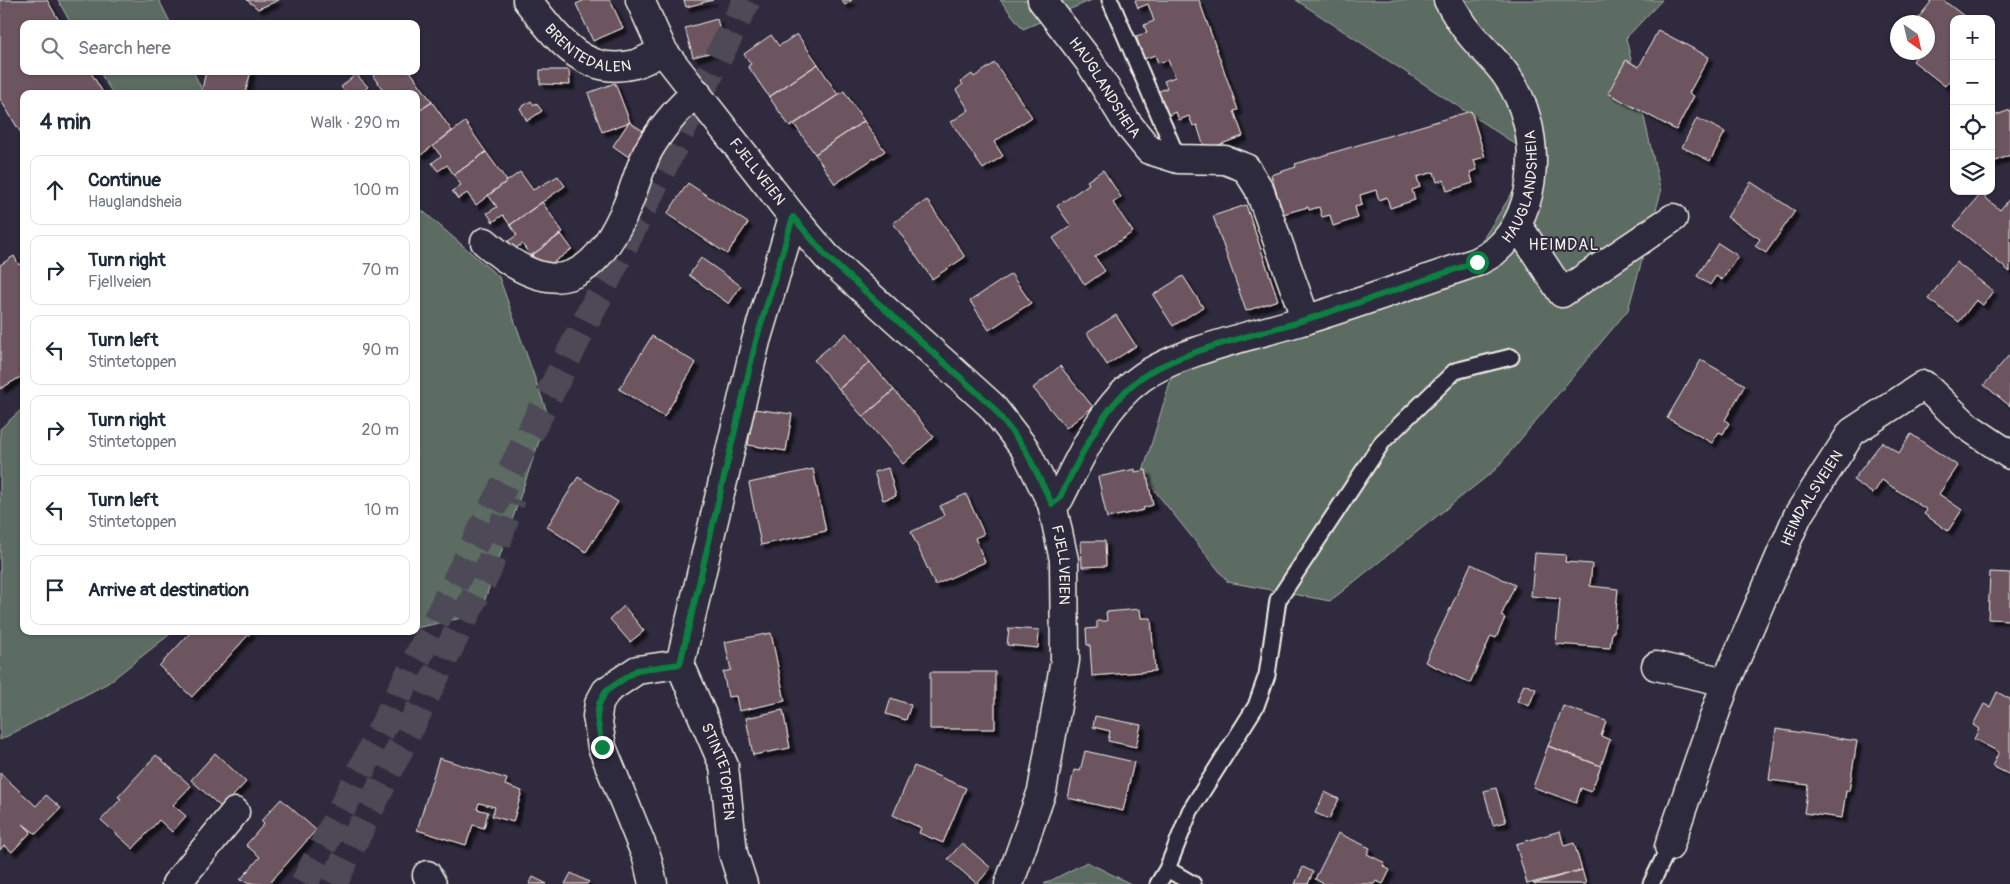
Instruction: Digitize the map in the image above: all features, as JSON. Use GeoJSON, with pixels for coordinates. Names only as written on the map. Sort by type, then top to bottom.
{"type":"FeatureCollection","features":[{"type":"Feature","properties":{"kind":"street","name":"BRENTEDALEN"},"geometry":{"type":"LineString","coordinates":[[527,0],[563,44],[581,58],[601,66],[635,64],[663,50]]}},
{"type":"Feature","properties":{"kind":"street","name":"FJELLVEIEN"},"geometry":{"type":"LineString","coordinates":[[640,0],[663,50],[793,217],[827,257],[991,405],[1025,449],[1052,504],[1064,560],[1065,660],[1042,791],[1009,884]]}},
{"type":"Feature","properties":{"kind":"street","name":"HAUGLANDSHEIA"},"geometry":{"type":"LineString","coordinates":[[1042,0],[1089,61],[1127,123],[1149,150],[1178,158],[1225,160],[1246,168],[1259,189],[1306,320]]}},
{"type":"Feature","properties":{"kind":"street","name":"HAUGLANDSHEIA"},"geometry":{"type":"LineString","coordinates":[[1052,504],[1059,499],[1092,434],[1103,418],[1141,378],[1180,358],[1306,320],[1477,262],[1494,253],[1517,224],[1526,203],[1532,163],[1528,119],[1509,78],[1464,27],[1448,0]]}},
{"type":"Feature","properties":{"kind":"street"},"geometry":{"type":"LineString","coordinates":[[485,242],[504,259],[540,277],[556,279],[582,271],[602,253],[623,215],[648,151],[686,100],[697,93]]}},
{"type":"Feature","properties":{"kind":"street"},"geometry":{"type":"LineString","coordinates":[[653,884],[647,858],[602,747],[597,716],[599,704],[606,691],[637,670],[680,664],[756,341],[793,217]]}},
{"type":"Feature","properties":{"kind":"street"},"geometry":{"type":"LineString","coordinates":[[1517,224],[1562,293],[1673,218]]}},
{"type":"Feature","properties":{"kind":"street","name":"HEIMDALSVEIEN"},"geometry":{"type":"LineString","coordinates":[[1726,682],[1798,516],[1852,432],[1924,385],[1967,426],[2010,455]]}},
{"type":"Feature","properties":{"kind":"street","name":"STINTETOPPEN"},"geometry":{"type":"LineString","coordinates":[[680,664],[724,766],[733,853],[743,884]]}},
{"type":"Feature","properties":{"kind":"street"},"geometry":{"type":"LineString","coordinates":[[1656,666],[1726,682],[1669,847]]}},
{"type":"Feature","properties":{"kind":"street"},"geometry":{"type":"LineString","coordinates":[[176,884],[235,812]]}},
{"type":"Feature","properties":{"kind":"lane","name":"HAUGLANDSHEIA"},"geometry":{"type":"LineString","coordinates":[[1110,0],[1178,158]]}},
{"type":"Feature","properties":{"kind":"lane"},"geometry":{"type":"LineString","coordinates":[[1158,884],[1167,869],[1190,811],[1256,706],[1267,675],[1278,600],[1383,441],[1455,371],[1511,357]]}},
{"type":"Feature","properties":{"kind":"lane"},"geometry":{"type":"LineString","coordinates":[[1651,884],[1669,847]]}},
{"type":"Feature","properties":{"kind":"lane"},"geometry":{"type":"LineString","coordinates":[[1167,869],[1193,884]]}},
{"type":"Feature","properties":{"kind":"green space"},"geometry":{"type":"Polygon","coordinates":[[[58,0],[159,0],[169,20],[69,20],[58,0]]]}},
{"type":"Feature","properties":{"kind":"green space"},"geometry":{"type":"Polygon","coordinates":[[[1000,0],[1092,0],[1023,29],[1000,0]]]}},
{"type":"Feature","properties":{"kind":"green space"},"geometry":{"type":"Polygon","coordinates":[[[1296,0],[1662,0],[1626,38],[1661,192],[1628,310],[1495,470],[1330,601],[1228,582],[1142,475],[1183,339],[1294,315],[1471,258],[1535,157],[1296,0]]]}},
{"type":"Feature","properties":{"kind":"green space"},"geometry":{"type":"Polygon","coordinates":[[[101,75],[195,75],[202,90],[111,90],[101,75]]]}},
{"type":"Feature","properties":{"kind":"green space"},"geometry":{"type":"Polygon","coordinates":[[[420,208],[499,277],[548,415],[480,614],[420,627],[420,208]]]}},
{"type":"Feature","properties":{"kind":"green space"},"geometry":{"type":"Polygon","coordinates":[[[20,411],[20,635],[169,635],[108,683],[0,740],[0,429],[20,411]]]}},
{"type":"Feature","properties":{"kind":"green space"},"geometry":{"type":"Polygon","coordinates":[[[1087,862],[1131,884],[1044,884],[1087,862]]]}},
{"type":"Feature","properties":{"kind":"building"},"geometry":{"type":"Polygon","coordinates":[[[0,0],[47,0],[59,20],[20,20],[20,75],[92,75],[102,90],[20,90],[20,132],[0,99],[0,0]]]}},
{"type":"Feature","properties":{"kind":"building"},"geometry":{"type":"Polygon","coordinates":[[[247,0],[279,0],[258,9],[247,0]]]}},
{"type":"Feature","properties":{"kind":"building"},"geometry":{"type":"Polygon","coordinates":[[[585,0],[610,0],[623,28],[593,41],[576,4],[585,0]]]}},
{"type":"Feature","properties":{"kind":"building"},"geometry":{"type":"Polygon","coordinates":[[[684,0],[713,0],[686,7],[684,0]]]}},
{"type":"Feature","properties":{"kind":"building"},"geometry":{"type":"Polygon","coordinates":[[[841,0],[852,0],[845,5],[841,0]]]}},
{"type":"Feature","properties":{"kind":"building"},"geometry":{"type":"Polygon","coordinates":[[[1135,0],[1199,0],[1238,110],[1234,111],[1243,136],[1205,150],[1197,125],[1193,126],[1189,116],[1179,120],[1176,112],[1165,116],[1157,92],[1167,88],[1164,81],[1175,77],[1168,60],[1158,63],[1155,55],[1144,59],[1136,36],[1147,33],[1144,25],[1154,21],[1148,4],[1138,8],[1135,0]]]}},
{"type":"Feature","properties":{"kind":"building"},"geometry":{"type":"Polygon","coordinates":[[[1928,0],[1943,0],[1963,15],[1950,15],[1950,80],[1945,86],[1913,61],[1935,60],[1935,15],[1921,15],[1931,2],[1928,0]]]}},
{"type":"Feature","properties":{"kind":"building"},"geometry":{"type":"Polygon","coordinates":[[[717,19],[725,49],[693,57],[685,28],[717,19]]]}},
{"type":"Feature","properties":{"kind":"building"},"geometry":{"type":"Polygon","coordinates":[[[1658,30],[1709,57],[1689,93],[1694,96],[1676,130],[1608,93],[1626,60],[1639,67],[1658,30]]]}},
{"type":"Feature","properties":{"kind":"building"},"geometry":{"type":"Polygon","coordinates":[[[797,34],[818,64],[769,97],[748,66],[751,64],[744,54],[771,35],[779,46],[797,34]]]}},
{"type":"Feature","properties":{"kind":"building"},"geometry":{"type":"Polygon","coordinates":[[[995,63],[1032,117],[994,142],[1003,156],[983,169],[951,122],[969,110],[956,90],[963,84],[961,82],[972,74],[974,77],[995,63]]]}},
{"type":"Feature","properties":{"kind":"building"},"geometry":{"type":"Polygon","coordinates":[[[818,64],[838,95],[790,127],[769,97],[818,64]]]}},
{"type":"Feature","properties":{"kind":"building"},"geometry":{"type":"Polygon","coordinates":[[[540,70],[569,70],[570,85],[540,84],[540,70]]]}},
{"type":"Feature","properties":{"kind":"building"},"geometry":{"type":"Polygon","coordinates":[[[205,75],[250,75],[246,90],[202,90],[205,75]]]}},
{"type":"Feature","properties":{"kind":"building"},"geometry":{"type":"Polygon","coordinates":[[[357,75],[368,87],[365,90],[344,90],[341,87],[357,75]]]}},
{"type":"Feature","properties":{"kind":"building"},"geometry":{"type":"Polygon","coordinates":[[[413,75],[432,102],[420,110],[420,90],[383,90],[373,76],[413,75]]]}},
{"type":"Feature","properties":{"kind":"building"},"geometry":{"type":"Polygon","coordinates":[[[615,83],[630,122],[602,132],[588,93],[615,83]]]}},
{"type":"Feature","properties":{"kind":"building"},"geometry":{"type":"Polygon","coordinates":[[[844,91],[864,121],[815,154],[794,124],[844,91]]]}},
{"type":"Feature","properties":{"kind":"building"},"geometry":{"type":"Polygon","coordinates":[[[531,101],[534,105],[536,103],[542,111],[527,121],[520,108],[531,101]]]}},
{"type":"Feature","properties":{"kind":"building"},"geometry":{"type":"Polygon","coordinates":[[[432,102],[452,131],[421,155],[420,154],[420,110],[432,102]]]}},
{"type":"Feature","properties":{"kind":"building"},"geometry":{"type":"Polygon","coordinates":[[[2010,110],[2010,155],[1995,161],[1995,150],[1995,116],[2010,110]]]}},
{"type":"Feature","properties":{"kind":"building"},"geometry":{"type":"Polygon","coordinates":[[[1471,111],[1485,157],[1474,160],[1477,170],[1470,172],[1473,183],[1447,191],[1444,180],[1437,182],[1434,172],[1417,177],[1420,187],[1412,190],[1415,200],[1390,208],[1387,197],[1379,200],[1376,190],[1360,195],[1362,205],[1355,207],[1358,218],[1333,226],[1330,215],[1322,217],[1319,207],[1309,210],[1308,207],[1283,214],[1271,175],[1296,167],[1295,164],[1471,111]]]}},
{"type":"Feature","properties":{"kind":"building"},"geometry":{"type":"Polygon","coordinates":[[[1697,118],[1725,132],[1710,161],[1682,147],[1697,118]]]}},
{"type":"Feature","properties":{"kind":"building"},"geometry":{"type":"Polygon","coordinates":[[[864,121],[885,151],[835,184],[815,154],[864,121]]]}},
{"type":"Feature","properties":{"kind":"building"},"geometry":{"type":"Polygon","coordinates":[[[465,122],[486,152],[454,175],[447,165],[438,171],[432,163],[441,156],[433,146],[465,122]]]}},
{"type":"Feature","properties":{"kind":"building"},"geometry":{"type":"Polygon","coordinates":[[[629,122],[653,137],[636,162],[613,146],[629,122]]]}},
{"type":"Feature","properties":{"kind":"building"},"geometry":{"type":"Polygon","coordinates":[[[486,152],[507,181],[476,205],[467,193],[458,199],[452,191],[461,185],[454,175],[486,152]]]}},
{"type":"Feature","properties":{"kind":"building"},"geometry":{"type":"Polygon","coordinates":[[[1103,170],[1121,197],[1113,203],[1133,232],[1095,257],[1105,271],[1085,285],[1053,238],[1071,226],[1057,206],[1089,184],[1087,181],[1103,170]]]}},
{"type":"Feature","properties":{"kind":"building"},"geometry":{"type":"Polygon","coordinates":[[[520,172],[533,190],[558,176],[565,186],[510,225],[503,215],[493,222],[487,213],[497,207],[488,195],[520,172]]]}},
{"type":"Feature","properties":{"kind":"building"},"geometry":{"type":"Polygon","coordinates":[[[1751,182],[1795,211],[1766,253],[1755,246],[1760,239],[1727,217],[1751,182]]]}},
{"type":"Feature","properties":{"kind":"building"},"geometry":{"type":"Polygon","coordinates":[[[688,183],[748,223],[727,254],[667,214],[688,183]]]}},
{"type":"Feature","properties":{"kind":"building"},"geometry":{"type":"Polygon","coordinates":[[[1980,195],[2000,210],[2010,198],[2010,272],[1954,226],[1980,195]]]}},
{"type":"Feature","properties":{"kind":"building"},"geometry":{"type":"Polygon","coordinates":[[[927,200],[965,257],[932,279],[893,223],[927,200]]]}},
{"type":"Feature","properties":{"kind":"building"},"geometry":{"type":"Polygon","coordinates":[[[542,202],[563,232],[531,256],[522,244],[513,250],[507,242],[517,235],[510,225],[542,202]]]}},
{"type":"Feature","properties":{"kind":"building"},"geometry":{"type":"Polygon","coordinates":[[[1246,205],[1278,300],[1246,311],[1213,216],[1246,205]]]}},
{"type":"Feature","properties":{"kind":"building"},"geometry":{"type":"Polygon","coordinates":[[[561,234],[572,249],[543,270],[532,255],[561,234]]]}},
{"type":"Feature","properties":{"kind":"building"},"geometry":{"type":"Polygon","coordinates":[[[1718,243],[1738,256],[1722,280],[1716,276],[1710,285],[1697,276],[1718,243]]]}},
{"type":"Feature","properties":{"kind":"building"},"geometry":{"type":"Polygon","coordinates":[[[14,256],[20,264],[20,377],[0,389],[0,265],[14,256]]]}},
{"type":"Feature","properties":{"kind":"building"},"geometry":{"type":"Polygon","coordinates":[[[701,258],[741,286],[729,304],[689,275],[701,258]]]}},
{"type":"Feature","properties":{"kind":"building"},"geometry":{"type":"Polygon","coordinates":[[[1956,262],[1993,291],[1983,305],[1976,300],[1959,322],[1928,299],[1956,262]]]}},
{"type":"Feature","properties":{"kind":"building"},"geometry":{"type":"Polygon","coordinates":[[[1011,274],[1031,303],[989,330],[970,301],[1011,274]]]}},
{"type":"Feature","properties":{"kind":"building"},"geometry":{"type":"Polygon","coordinates":[[[1183,276],[1203,307],[1173,326],[1153,295],[1183,276]]]}},
{"type":"Feature","properties":{"kind":"building"},"geometry":{"type":"Polygon","coordinates":[[[1116,315],[1136,346],[1107,365],[1087,333],[1116,315]]]}},
{"type":"Feature","properties":{"kind":"building"},"geometry":{"type":"Polygon","coordinates":[[[846,333],[870,362],[839,389],[814,360],[846,333]]]}},
{"type":"Feature","properties":{"kind":"building"},"geometry":{"type":"Polygon","coordinates":[[[652,336],[696,363],[664,417],[619,389],[652,336]]]}},
{"type":"Feature","properties":{"kind":"building"},"geometry":{"type":"Polygon","coordinates":[[[2010,354],[2010,406],[1984,385],[2010,354]]]}},
{"type":"Feature","properties":{"kind":"building"},"geometry":{"type":"Polygon","coordinates":[[[1701,360],[1745,385],[1725,420],[1729,423],[1723,434],[1719,432],[1712,443],[1667,418],[1701,360]]]}},
{"type":"Feature","properties":{"kind":"building"},"geometry":{"type":"Polygon","coordinates":[[[870,362],[894,390],[863,417],[839,389],[870,362]]]}},
{"type":"Feature","properties":{"kind":"building"},"geometry":{"type":"Polygon","coordinates":[[[1060,366],[1093,407],[1066,428],[1033,388],[1060,366]]]}},
{"type":"Feature","properties":{"kind":"building"},"geometry":{"type":"Polygon","coordinates":[[[894,390],[934,437],[903,464],[863,417],[894,390]]]}},
{"type":"Feature","properties":{"kind":"building"},"geometry":{"type":"Polygon","coordinates":[[[754,409],[792,414],[786,451],[748,445],[754,409]]]}},
{"type":"Feature","properties":{"kind":"building"},"geometry":{"type":"Polygon","coordinates":[[[1911,434],[1958,466],[1939,494],[1962,510],[1948,531],[1924,514],[1927,510],[1882,480],[1873,494],[1853,480],[1882,442],[1899,453],[1911,434]]]}},
{"type":"Feature","properties":{"kind":"building"},"geometry":{"type":"Polygon","coordinates":[[[888,468],[896,496],[883,500],[874,472],[888,468]]]}},
{"type":"Feature","properties":{"kind":"building"},"geometry":{"type":"Polygon","coordinates":[[[813,469],[826,531],[761,545],[749,483],[813,469]]]}},
{"type":"Feature","properties":{"kind":"building"},"geometry":{"type":"Polygon","coordinates":[[[1135,469],[1135,472],[1146,470],[1153,505],[1143,508],[1144,510],[1107,518],[1098,477],[1135,469]]]}},
{"type":"Feature","properties":{"kind":"building"},"geometry":{"type":"Polygon","coordinates":[[[578,477],[618,502],[586,552],[547,527],[578,477]]]}},
{"type":"Feature","properties":{"kind":"building"},"geometry":{"type":"Polygon","coordinates":[[[966,494],[984,534],[975,538],[985,562],[935,585],[911,532],[944,516],[940,506],[966,494]]]}},
{"type":"Feature","properties":{"kind":"building"},"geometry":{"type":"Polygon","coordinates":[[[1081,541],[1105,541],[1106,566],[1082,567],[1081,541]]]}},
{"type":"Feature","properties":{"kind":"building"},"geometry":{"type":"Polygon","coordinates":[[[1535,553],[1566,555],[1565,562],[1592,564],[1590,586],[1618,589],[1614,632],[1612,632],[1610,648],[1556,644],[1560,599],[1531,596],[1535,553]]]}},
{"type":"Feature","properties":{"kind":"building"},"geometry":{"type":"Polygon","coordinates":[[[1471,564],[1515,585],[1501,616],[1505,618],[1496,638],[1491,636],[1470,683],[1425,662],[1471,564]]]}},
{"type":"Feature","properties":{"kind":"building"},"geometry":{"type":"Polygon","coordinates":[[[1990,572],[2010,573],[2010,620],[1988,619],[1990,572]]]}},
{"type":"Feature","properties":{"kind":"building"},"geometry":{"type":"Polygon","coordinates":[[[624,606],[644,631],[630,642],[610,619],[624,606]]]}},
{"type":"Feature","properties":{"kind":"building"},"geometry":{"type":"Polygon","coordinates":[[[1140,609],[1141,618],[1151,618],[1155,671],[1092,676],[1090,645],[1087,645],[1086,629],[1097,628],[1097,621],[1107,621],[1106,612],[1140,609]]]}},
{"type":"Feature","properties":{"kind":"building"},"geometry":{"type":"Polygon","coordinates":[[[1009,628],[1039,630],[1038,648],[1007,645],[1009,628]]]}},
{"type":"Feature","properties":{"kind":"building"},"geometry":{"type":"Polygon","coordinates":[[[771,633],[785,701],[739,711],[736,696],[728,697],[723,672],[731,670],[725,642],[771,633]]]}},
{"type":"Feature","properties":{"kind":"building"},"geometry":{"type":"Polygon","coordinates":[[[188,635],[248,635],[192,697],[159,666],[188,635]]]}},
{"type":"Feature","properties":{"kind":"building"},"geometry":{"type":"Polygon","coordinates":[[[930,672],[995,672],[995,729],[930,729],[930,672]]]}},
{"type":"Feature","properties":{"kind":"building"},"geometry":{"type":"Polygon","coordinates":[[[1524,684],[1536,689],[1529,706],[1517,701],[1524,684]]]}},
{"type":"Feature","properties":{"kind":"building"},"geometry":{"type":"Polygon","coordinates":[[[1997,692],[2010,699],[2010,775],[1992,766],[1999,752],[1974,739],[1979,729],[1973,725],[1984,704],[1990,707],[1997,692]]]}},
{"type":"Feature","properties":{"kind":"building"},"geometry":{"type":"Polygon","coordinates":[[[891,698],[911,705],[906,720],[886,714],[891,698]]]}},
{"type":"Feature","properties":{"kind":"building"},"geometry":{"type":"Polygon","coordinates":[[[1563,706],[1606,721],[1601,736],[1610,740],[1601,766],[1548,746],[1563,706]]]}},
{"type":"Feature","properties":{"kind":"building"},"geometry":{"type":"Polygon","coordinates":[[[783,710],[790,748],[753,755],[746,718],[783,710]]]}},
{"type":"Feature","properties":{"kind":"building"},"geometry":{"type":"Polygon","coordinates":[[[1095,716],[1141,725],[1136,747],[1108,741],[1110,731],[1093,727],[1095,716]]]}},
{"type":"Feature","properties":{"kind":"building"},"geometry":{"type":"Polygon","coordinates":[[[1776,729],[1857,741],[1849,791],[1846,791],[1842,818],[1804,813],[1808,785],[1769,780],[1776,729]]]}},
{"type":"Feature","properties":{"kind":"building"},"geometry":{"type":"Polygon","coordinates":[[[1548,746],[1601,766],[1591,792],[1581,788],[1576,803],[1533,787],[1548,746]]]}},
{"type":"Feature","properties":{"kind":"building"},"geometry":{"type":"Polygon","coordinates":[[[1085,751],[1134,762],[1123,811],[1068,798],[1074,770],[1080,771],[1085,751]]]}},
{"type":"Feature","properties":{"kind":"building"},"geometry":{"type":"Polygon","coordinates":[[[215,753],[246,782],[222,808],[191,780],[215,753]]]}},
{"type":"Feature","properties":{"kind":"building"},"geometry":{"type":"Polygon","coordinates":[[[156,755],[191,786],[173,805],[186,816],[172,832],[159,820],[133,849],[101,820],[121,799],[118,797],[156,755]]]}},
{"type":"Feature","properties":{"kind":"building"},"geometry":{"type":"Polygon","coordinates":[[[439,758],[507,779],[505,785],[522,791],[513,822],[492,816],[495,807],[479,803],[477,809],[488,812],[484,828],[473,825],[466,845],[417,830],[439,758]]]}},
{"type":"Feature","properties":{"kind":"building"},"geometry":{"type":"Polygon","coordinates":[[[914,766],[966,788],[943,843],[919,833],[921,828],[893,815],[914,766]]]}},
{"type":"Feature","properties":{"kind":"building"},"geometry":{"type":"Polygon","coordinates":[[[0,773],[36,806],[46,795],[61,808],[36,834],[23,824],[31,832],[12,852],[4,845],[0,850],[0,773]]]}},
{"type":"Feature","properties":{"kind":"building"},"geometry":{"type":"Polygon","coordinates":[[[1496,788],[1506,822],[1493,825],[1484,791],[1496,788]]]}},
{"type":"Feature","properties":{"kind":"building"},"geometry":{"type":"Polygon","coordinates":[[[1325,792],[1339,799],[1329,819],[1315,813],[1325,792]]]}},
{"type":"Feature","properties":{"kind":"building"},"geometry":{"type":"Polygon","coordinates":[[[281,799],[316,830],[269,884],[255,884],[240,880],[260,857],[246,845],[264,824],[261,821],[281,799]]]}},
{"type":"Feature","properties":{"kind":"building"},"geometry":{"type":"Polygon","coordinates":[[[1560,831],[1564,846],[1574,843],[1582,870],[1527,884],[1516,844],[1560,831]]]}},
{"type":"Feature","properties":{"kind":"building"},"geometry":{"type":"Polygon","coordinates":[[[1338,833],[1370,848],[1367,854],[1385,863],[1383,866],[1390,870],[1383,884],[1376,881],[1374,884],[1324,884],[1315,879],[1338,833]]]}},
{"type":"Feature","properties":{"kind":"building"},"geometry":{"type":"Polygon","coordinates":[[[962,843],[991,868],[977,884],[948,859],[962,843]]]}},
{"type":"Feature","properties":{"kind":"building"},"geometry":{"type":"Polygon","coordinates":[[[1303,867],[1313,872],[1308,884],[1295,884],[1303,867]]]}},
{"type":"Feature","properties":{"kind":"building"},"geometry":{"type":"Polygon","coordinates":[[[1582,870],[1586,884],[1533,884],[1582,870]]]}},
{"type":"Feature","properties":{"kind":"building"},"geometry":{"type":"Polygon","coordinates":[[[571,873],[589,882],[587,884],[565,884],[571,873]]]}},
{"type":"Feature","properties":{"kind":"building"},"geometry":{"type":"Polygon","coordinates":[[[533,877],[547,884],[529,884],[533,877]]]}},
{"type":"Feature","properties":{"kind":"tunnel"},"geometry":{"type":"LineString","coordinates":[[304,884],[747,0]]}},
{"type":"Feature","properties":{"kind":"tunnel"},"geometry":{"type":"LineString","coordinates":[[333,884],[488,570],[512,498]]}},
{"type":"Feature","properties":{"kind":"district","name":"HEIMDAL"},"geometry":{"type":"Point","coordinates":[1564,245]}},
{"type":"Feature","properties":{"kind":"route"},"geometry":{"type":"LineString","coordinates":[[602,747],[597,716],[599,704],[606,691],[637,670],[680,664],[756,341],[793,217],[827,257],[991,405],[1025,449],[1052,504],[1059,499],[1092,434],[1109,410],[1141,378],[1180,358],[1306,320],[1477,262]]}}]}
